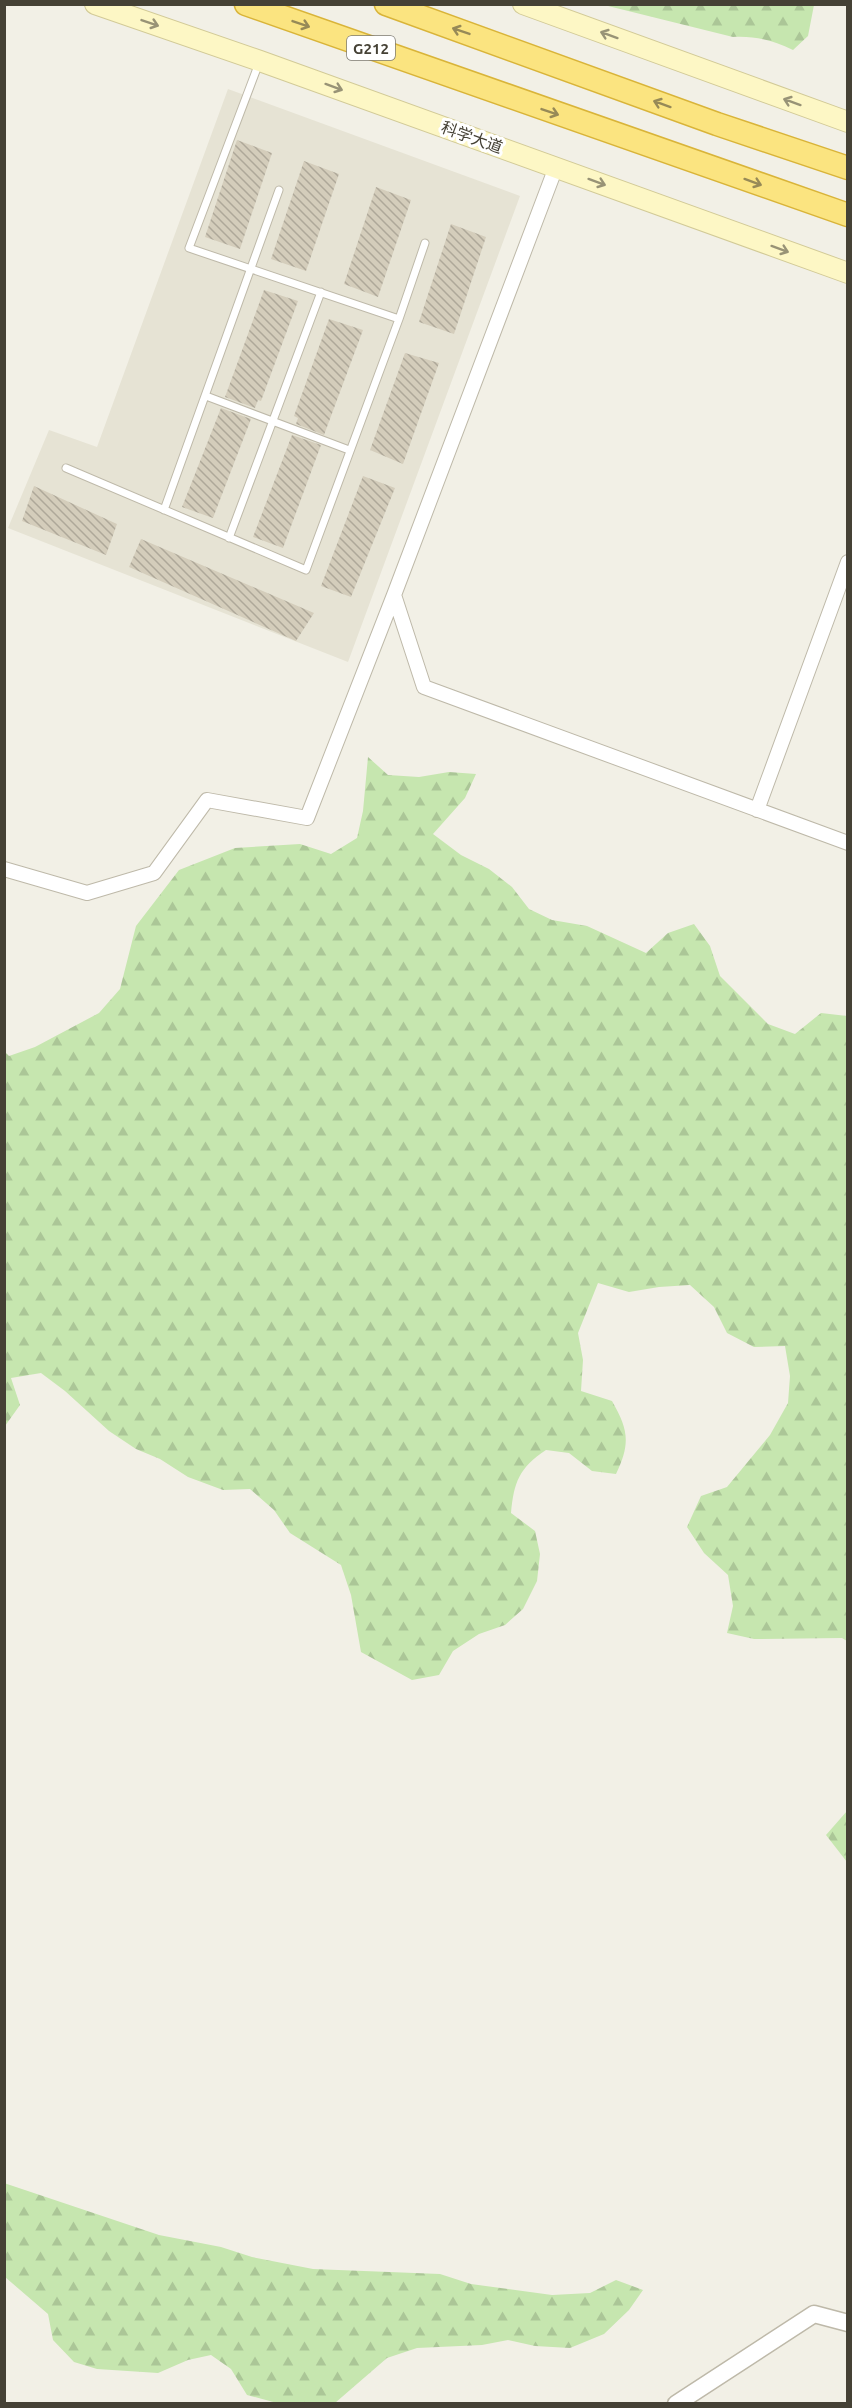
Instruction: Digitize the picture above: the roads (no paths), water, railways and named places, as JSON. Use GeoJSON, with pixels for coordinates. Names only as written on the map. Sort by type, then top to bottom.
{"type":"FeatureCollection","features":[{"type":"Feature","properties":{"kind":"highway","name":"G212"},"geometry":{"type":"LineString","coordinates":[[246,4],[848,215]]}},
{"type":"Feature","properties":{"kind":"highway"},"geometry":{"type":"LineString","coordinates":[[386,4],[717,124],[848,168]]}},
{"type":"Feature","properties":{"kind":"main road","name":"科学大道"},"geometry":{"type":"LineString","coordinates":[[95,4],[260,61],[848,273]]}},
{"type":"Feature","properties":{"kind":"main road"},"geometry":{"type":"LineString","coordinates":[[523,4],[848,122]]}},
{"type":"Feature","properties":{"kind":"street"},"geometry":{"type":"LineString","coordinates":[[4,869],[87,893],[154,873],[207,800],[307,818],[556,167]]}},
{"type":"Feature","properties":{"kind":"street"},"geometry":{"type":"LineString","coordinates":[[757,810],[848,562]]}},
{"type":"Feature","properties":{"kind":"street"},"geometry":{"type":"LineString","coordinates":[[394,595],[424,687],[848,843]]}},
{"type":"Feature","properties":{"kind":"street"},"geometry":{"type":"LineString","coordinates":[[676,2403],[814,2314],[848,2323]]}},
{"type":"Feature","properties":{"kind":"lane"},"geometry":{"type":"LineString","coordinates":[[260,61],[189,248],[399,319]]}},
{"type":"Feature","properties":{"kind":"lane"},"geometry":{"type":"LineString","coordinates":[[164,510],[279,190]]}},
{"type":"Feature","properties":{"kind":"lane"},"geometry":{"type":"LineString","coordinates":[[66,468],[306,570],[399,319],[424,243]]}},
{"type":"Feature","properties":{"kind":"lane"},"geometry":{"type":"LineString","coordinates":[[229,538],[321,292]]}},
{"type":"Feature","properties":{"kind":"lane"},"geometry":{"type":"LineString","coordinates":[[206,396],[350,450]]}}]}
